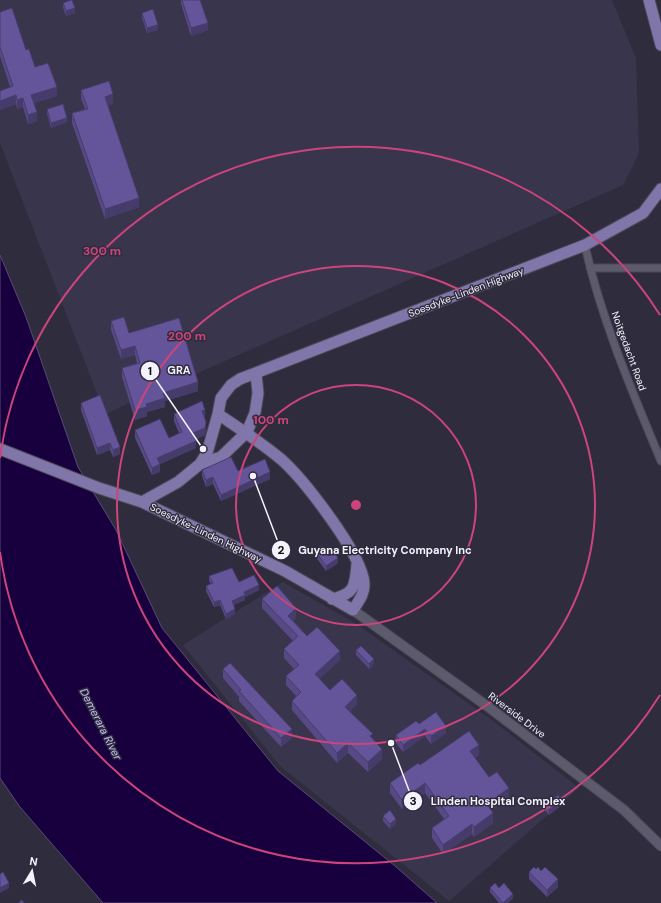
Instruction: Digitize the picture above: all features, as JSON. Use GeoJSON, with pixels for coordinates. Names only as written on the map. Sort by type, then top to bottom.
{"type":"FeatureCollection","features":[{"type":"Feature","properties":{"kind":"main road"},"geometry":{"type":"LineString","coordinates":[[649,0],[661,45]]}},
{"type":"Feature","properties":{"kind":"main road","name":"Soesdyke-Linden Highway"},"geometry":{"type":"LineString","coordinates":[[142,502],[178,482],[200,464],[207,453],[218,414],[220,398],[231,385],[240,379],[585,244],[643,213],[661,189]]}},
{"type":"Feature","properties":{"kind":"main road","name":"Soesdyke-Linden Highway"},"geometry":{"type":"LineString","coordinates":[[200,464],[221,457],[247,432],[256,413],[258,393],[256,374]]}},
{"type":"Feature","properties":{"kind":"main road"},"geometry":{"type":"LineString","coordinates":[[218,414],[247,432],[295,472],[318,500],[343,537],[362,572],[364,583],[362,595],[353,610]]}},
{"type":"Feature","properties":{"kind":"main road","name":"Soesdyke-Linden Highway"},"geometry":{"type":"LineString","coordinates":[[0,449],[99,488],[142,502],[285,571],[353,610]]}},
{"type":"Feature","properties":{"kind":"main road"},"geometry":{"type":"LineString","coordinates":[[332,599],[346,596],[351,591],[356,577],[357,563]]}},
{"type":"Feature","properties":{"kind":"street","name":"Noitgedacht Road"},"geometry":{"type":"LineString","coordinates":[[585,244],[590,268],[622,364],[661,462]]}},
{"type":"Feature","properties":{"kind":"street"},"geometry":{"type":"LineString","coordinates":[[590,268],[661,268]]}},
{"type":"Feature","properties":{"kind":"street","name":"Riverside Drive"},"geometry":{"type":"LineString","coordinates":[[353,610],[487,706],[624,810],[661,846]]}},
{"type":"Feature","properties":{"kind":"shaded area"},"geometry":{"type":"Polygon","coordinates":[[[0,0],[612,0],[636,58],[639,153],[623,185],[105,414],[0,143],[0,0]]]}},
{"type":"Feature","properties":{"kind":"shaded area"},"geometry":{"type":"Polygon","coordinates":[[[283,582],[355,623],[492,720],[579,788],[449,901],[280,766],[183,645],[283,582]]]}},
{"type":"Feature","properties":{"kind":"water","name":"Demerara River"},"geometry":{"type":"Polygon","coordinates":[[[0,255],[26,317],[78,467],[116,530],[162,628],[278,771],[395,866],[437,903],[103,903],[20,807],[0,778],[0,255]]]}},
{"type":"Feature","properties":{"kind":"building"},"geometry":{"type":"Polygon","coordinates":[[[71,0],[75,8],[66,11],[63,3],[71,0]]]}},
{"type":"Feature","properties":{"kind":"building"},"geometry":{"type":"Polygon","coordinates":[[[182,0],[200,0],[208,23],[191,28],[182,0]]]}},
{"type":"Feature","properties":{"kind":"building"},"geometry":{"type":"Polygon","coordinates":[[[12,8],[26,50],[29,49],[35,67],[48,63],[57,87],[31,95],[37,112],[28,115],[23,98],[17,100],[16,95],[0,101],[0,91],[13,86],[0,47],[0,12],[12,8]]]}},
{"type":"Feature","properties":{"kind":"building"},"geometry":{"type":"Polygon","coordinates":[[[153,9],[158,25],[147,28],[142,13],[153,9]]]}},
{"type":"Feature","properties":{"kind":"building"},"geometry":{"type":"Polygon","coordinates":[[[109,81],[113,94],[105,97],[139,198],[105,209],[72,113],[88,109],[81,90],[109,81]]]}},
{"type":"Feature","properties":{"kind":"building"},"geometry":{"type":"Polygon","coordinates":[[[63,104],[67,118],[51,123],[47,109],[63,104]]]}},
{"type":"Feature","properties":{"kind":"building"},"geometry":{"type":"Polygon","coordinates":[[[124,317],[129,333],[179,318],[198,382],[163,393],[165,398],[146,404],[147,407],[135,410],[122,368],[140,363],[135,346],[121,350],[111,321],[124,317]]]}},
{"type":"Feature","properties":{"kind":"building"},"geometry":{"type":"Polygon","coordinates":[[[100,395],[120,447],[113,450],[110,443],[97,448],[81,403],[100,395]]]}},
{"type":"Feature","properties":{"kind":"building"},"geometry":{"type":"Polygon","coordinates":[[[202,401],[205,410],[202,411],[206,422],[205,428],[193,433],[196,441],[157,458],[160,464],[152,468],[135,430],[160,419],[169,438],[182,432],[174,414],[202,401]]]}},
{"type":"Feature","properties":{"kind":"building"},"geometry":{"type":"Polygon","coordinates":[[[231,457],[238,471],[265,459],[270,472],[221,495],[213,477],[206,480],[202,470],[231,457]]]}},
{"type":"Feature","properties":{"kind":"building"},"geometry":{"type":"Polygon","coordinates":[[[322,546],[329,556],[334,552],[338,558],[326,566],[315,551],[322,546]]]}},
{"type":"Feature","properties":{"kind":"building"},"geometry":{"type":"Polygon","coordinates":[[[232,568],[239,582],[254,575],[259,585],[244,592],[245,595],[232,601],[235,609],[226,614],[220,600],[214,602],[206,586],[213,583],[209,576],[232,568]]]}},
{"type":"Feature","properties":{"kind":"building"},"geometry":{"type":"Polygon","coordinates":[[[277,586],[296,608],[288,616],[307,636],[317,627],[340,651],[315,674],[330,690],[342,679],[357,695],[345,707],[373,734],[370,736],[382,749],[368,762],[348,743],[337,753],[292,701],[301,692],[286,676],[299,665],[284,649],[298,636],[262,599],[277,586]]]}},
{"type":"Feature","properties":{"kind":"building"},"geometry":{"type":"Polygon","coordinates":[[[361,646],[374,659],[369,664],[356,650],[361,646]]]}},
{"type":"Feature","properties":{"kind":"building"},"geometry":{"type":"Polygon","coordinates":[[[230,663],[292,729],[281,738],[239,691],[241,690],[223,669],[230,663]]]}},
{"type":"Feature","properties":{"kind":"building"},"geometry":{"type":"Polygon","coordinates":[[[436,712],[446,726],[431,736],[425,729],[403,745],[396,735],[416,721],[419,724],[436,712]]]}},
{"type":"Feature","properties":{"kind":"building"},"geometry":{"type":"Polygon","coordinates":[[[469,731],[479,745],[470,751],[489,777],[497,772],[509,788],[487,804],[493,813],[474,827],[472,824],[443,845],[432,828],[449,816],[425,783],[402,800],[390,783],[418,763],[420,765],[469,731]]]}},
{"type":"Feature","properties":{"kind":"building"},"geometry":{"type":"Polygon","coordinates":[[[558,795],[562,800],[549,810],[545,805],[558,795]]]}},
{"type":"Feature","properties":{"kind":"building"},"geometry":{"type":"Polygon","coordinates":[[[390,810],[396,819],[390,824],[383,816],[390,810]]]}},
{"type":"Feature","properties":{"kind":"building"},"geometry":{"type":"Polygon","coordinates":[[[534,867],[536,869],[538,867],[541,871],[545,867],[558,879],[547,890],[529,872],[534,867]]]}},
{"type":"Feature","properties":{"kind":"building"},"geometry":{"type":"Polygon","coordinates":[[[3,872],[9,883],[0,888],[0,874],[3,872]]]}},
{"type":"Feature","properties":{"kind":"building"},"geometry":{"type":"Polygon","coordinates":[[[495,883],[499,888],[504,883],[513,894],[503,903],[490,888],[495,883]]]}},
{"type":"Feature","properties":{"kind":"place","name":"GRA"},"geometry":{"type":"Point","coordinates":[203,449]}},
{"type":"Feature","properties":{"kind":"place","name":"Guyana Electricity Company Inc"},"geometry":{"type":"Point","coordinates":[253,476]}},
{"type":"Feature","properties":{"kind":"place","name":"Linden Hospital Complex"},"geometry":{"type":"Point","coordinates":[391,743]}}]}
